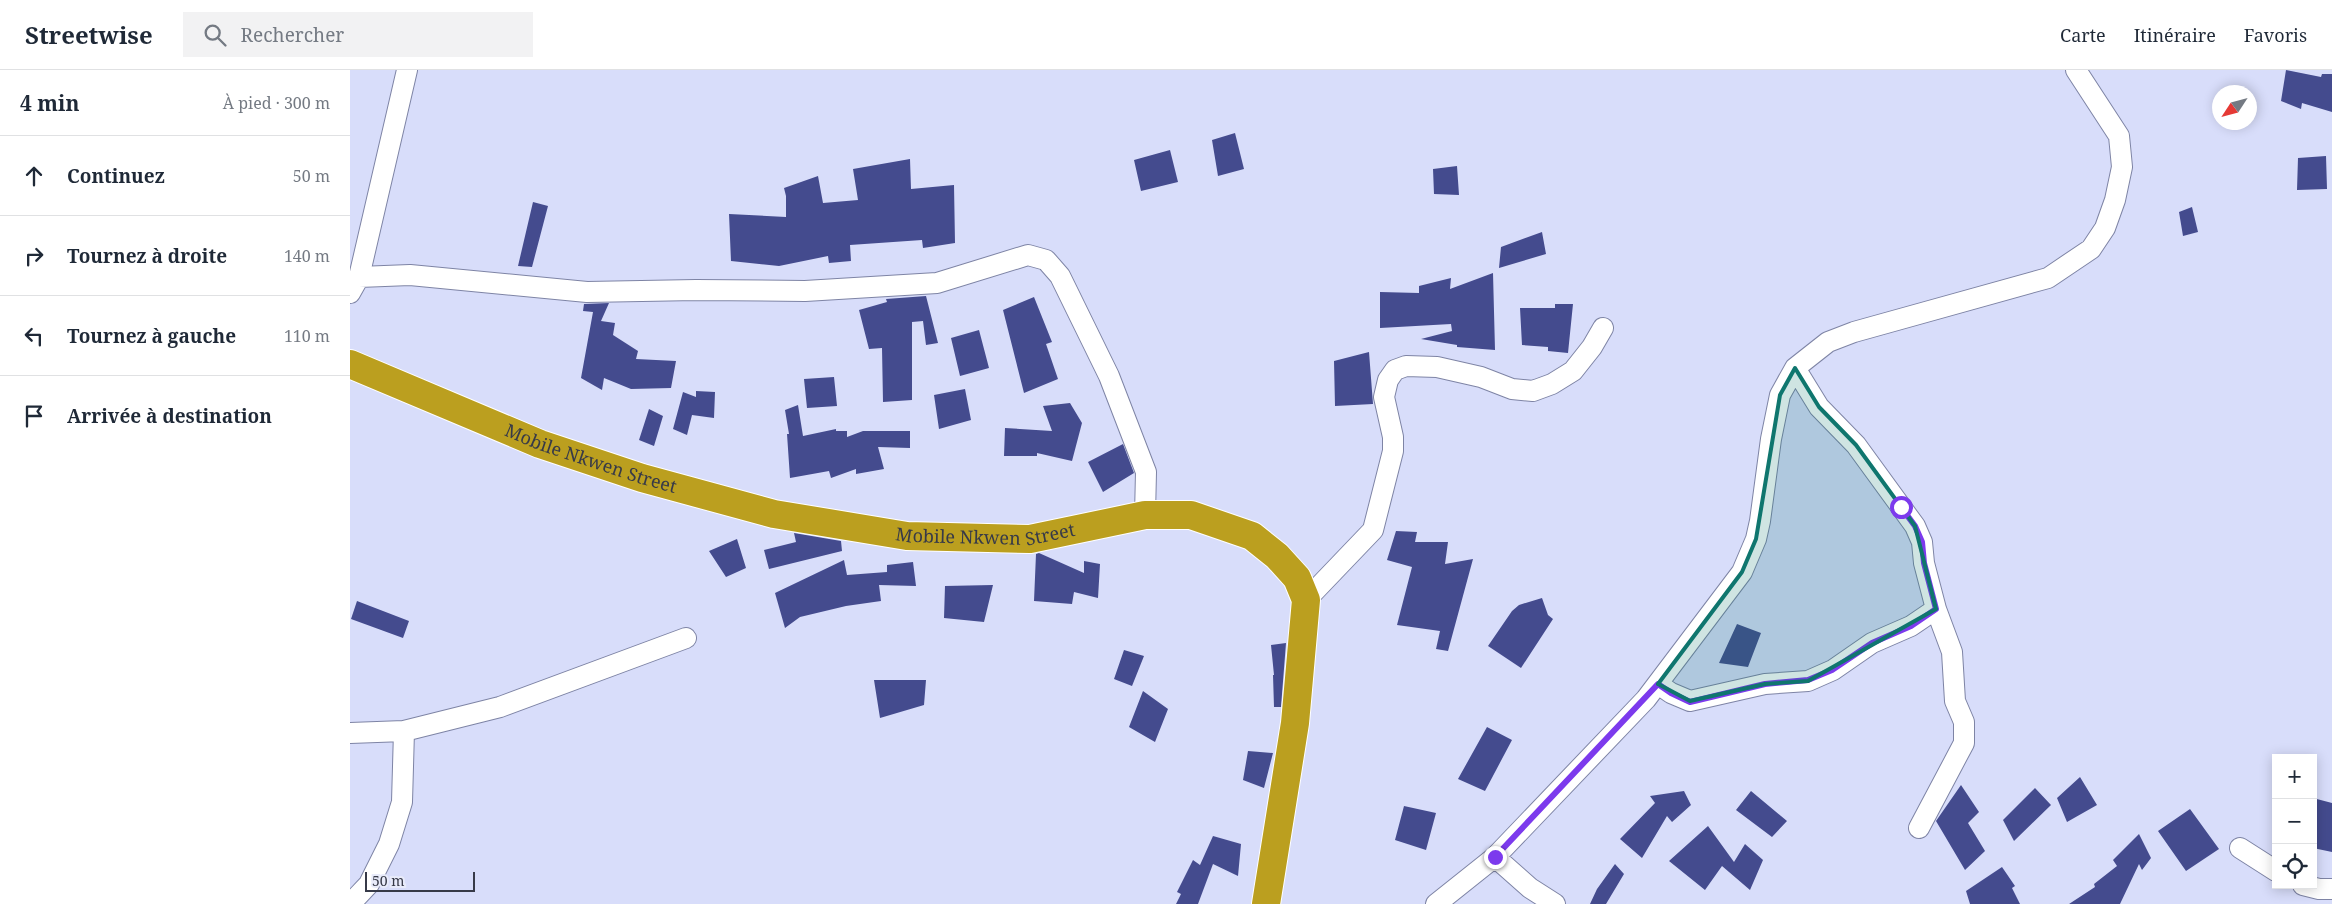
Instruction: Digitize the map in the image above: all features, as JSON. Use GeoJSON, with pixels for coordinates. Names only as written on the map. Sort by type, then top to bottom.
{"type":"FeatureCollection","features":[{"type":"Feature","properties":{"kind":"highway","name":"Mobile Nkwen Street"},"geometry":{"type":"LineString","coordinates":[[350,364],[540,444],[642,478],[774,514],[907,536],[1030,539],[1145,515],[1191,515],[1252,536],[1277,556],[1297,578],[1306,600],[1295,723],[1266,904]]}},
{"type":"Feature","properties":{"kind":"street"},"geometry":{"type":"LineString","coordinates":[[407,70],[354,285],[410,275],[587,292],[696,290],[805,292],[937,283],[1028,255],[1046,260],[1060,276],[1109,376],[1146,472],[1145,515]]}},
{"type":"Feature","properties":{"kind":"street"},"geometry":{"type":"LineString","coordinates":[[1436,904],[1495,857],[1658,684],[1742,572],[1756,539],[1780,395],[1795,368],[1828,342],[1854,332],[2048,278],[2092,249],[2105,228],[2112,210],[2122,167],[2119,136],[2076,70]]}},
{"type":"Feature","properties":{"kind":"street"},"geometry":{"type":"LineString","coordinates":[[1306,600],[1372,530],[1393,451],[1384,397],[1388,380],[1396,370],[1406,366],[1437,367],[1481,376],[1512,389],[1533,391],[1552,384],[1573,372],[1592,347],[1603,328]]}},
{"type":"Feature","properties":{"kind":"street"},"geometry":{"type":"LineString","coordinates":[[1795,368],[1819,407],[1856,445],[1915,526],[1922,542],[1924,563],[1936,609],[1952,652],[1955,701],[1964,722],[1964,743],[1918,828]]}},
{"type":"Feature","properties":{"kind":"street"},"geometry":{"type":"LineString","coordinates":[[1658,684],[1690,702],[1765,684],[1808,680],[1832,670],[1872,643],[1911,626],[1936,609]]}},
{"type":"Feature","properties":{"kind":"street"},"geometry":{"type":"LineString","coordinates":[[350,733],[404,731],[500,707],[686,638]]}},
{"type":"Feature","properties":{"kind":"street"},"geometry":{"type":"LineString","coordinates":[[352,901],[369,884],[389,844],[402,802],[404,731]]}},
{"type":"Feature","properties":{"kind":"street"},"geometry":{"type":"LineString","coordinates":[[2240,848],[2272,868]]}},
{"type":"Feature","properties":{"kind":"street"},"geometry":{"type":"LineString","coordinates":[[1495,857],[1530,888],[1555,904]]}},
{"type":"Feature","properties":{"kind":"street"},"geometry":{"type":"LineString","coordinates":[[2317,888],[2332,889]]}},
{"type":"Feature","properties":{"kind":"highlighted area"},"geometry":{"type":"Polygon","coordinates":[[[1795,368],[1819,407],[1856,445],[1915,526],[1936,609],[1808,681],[1765,684],[1690,701],[1658,684],[1742,572],[1756,539],[1780,395],[1795,368]]]}},
{"type":"Feature","properties":{"kind":"building"},"geometry":{"type":"Polygon","coordinates":[[[2286,70],[2321,77],[2322,74],[2332,74],[2332,112],[2302,103],[2301,109],[2281,101],[2286,70]]]}},
{"type":"Feature","properties":{"kind":"building"},"geometry":{"type":"Polygon","coordinates":[[[1235,133],[1244,169],[1218,176],[1212,140],[1235,133]]]}},
{"type":"Feature","properties":{"kind":"building"},"geometry":{"type":"Polygon","coordinates":[[[1170,150],[1178,182],[1141,191],[1134,160],[1170,150]]]}},
{"type":"Feature","properties":{"kind":"building"},"geometry":{"type":"Polygon","coordinates":[[[2326,156],[2327,189],[2297,190],[2298,158],[2326,156]]]}},
{"type":"Feature","properties":{"kind":"building"},"geometry":{"type":"Polygon","coordinates":[[[910,159],[911,189],[954,185],[955,243],[923,248],[922,240],[850,245],[851,261],[829,263],[828,256],[779,266],[731,261],[729,214],[786,217],[784,188],[818,176],[823,203],[858,200],[853,169],[910,159]]]}},
{"type":"Feature","properties":{"kind":"building"},"geometry":{"type":"Polygon","coordinates":[[[1457,166],[1459,195],[1434,194],[1433,169],[1457,166]]]}},
{"type":"Feature","properties":{"kind":"building"},"geometry":{"type":"Polygon","coordinates":[[[533,202],[548,206],[532,267],[518,266],[533,202]]]}},
{"type":"Feature","properties":{"kind":"building"},"geometry":{"type":"Polygon","coordinates":[[[2192,207],[2198,232],[2183,236],[2179,212],[2192,207]]]}},
{"type":"Feature","properties":{"kind":"building"},"geometry":{"type":"Polygon","coordinates":[[[1542,232],[1546,254],[1499,268],[1501,247],[1542,232]]]}},
{"type":"Feature","properties":{"kind":"building"},"geometry":{"type":"Polygon","coordinates":[[[1493,273],[1495,350],[1457,347],[1457,345],[1421,339],[1452,331],[1451,324],[1380,328],[1380,292],[1419,293],[1419,286],[1451,278],[1450,289],[1493,273]]]}},
{"type":"Feature","properties":{"kind":"building"},"geometry":{"type":"Polygon","coordinates":[[[926,296],[938,343],[926,345],[923,321],[912,322],[912,400],[883,402],[882,348],[869,349],[859,310],[887,302],[886,299],[926,296]]]}},
{"type":"Feature","properties":{"kind":"building"},"geometry":{"type":"Polygon","coordinates":[[[1034,297],[1052,342],[1046,344],[1058,379],[1024,393],[1003,310],[1034,297]]]}},
{"type":"Feature","properties":{"kind":"building"},"geometry":{"type":"Polygon","coordinates":[[[609,303],[601,321],[615,323],[613,335],[638,351],[636,359],[676,361],[671,388],[631,389],[604,378],[602,390],[581,378],[593,312],[583,311],[584,304],[609,303]]]}},
{"type":"Feature","properties":{"kind":"building"},"geometry":{"type":"Polygon","coordinates":[[[1555,304],[1573,304],[1568,353],[1548,351],[1548,347],[1522,345],[1520,308],[1555,308],[1555,304]]]}},
{"type":"Feature","properties":{"kind":"building"},"geometry":{"type":"Polygon","coordinates":[[[979,330],[989,368],[960,376],[951,338],[979,330]]]}},
{"type":"Feature","properties":{"kind":"building"},"geometry":{"type":"Polygon","coordinates":[[[1369,352],[1373,404],[1335,406],[1334,361],[1369,352]]]}},
{"type":"Feature","properties":{"kind":"building"},"geometry":{"type":"Polygon","coordinates":[[[834,377],[837,406],[807,408],[804,379],[834,377]]]}},
{"type":"Feature","properties":{"kind":"building"},"geometry":{"type":"Polygon","coordinates":[[[965,389],[971,420],[939,429],[934,395],[965,389]]]}},
{"type":"Feature","properties":{"kind":"building"},"geometry":{"type":"Polygon","coordinates":[[[696,391],[715,392],[714,418],[692,415],[687,435],[673,429],[683,392],[696,397],[696,391]]]}},
{"type":"Feature","properties":{"kind":"building"},"geometry":{"type":"Polygon","coordinates":[[[1070,403],[1082,423],[1072,461],[1037,453],[1037,456],[1004,456],[1005,428],[1052,431],[1043,406],[1070,403]]]}},
{"type":"Feature","properties":{"kind":"building"},"geometry":{"type":"Polygon","coordinates":[[[798,405],[803,436],[836,429],[836,431],[847,431],[847,437],[863,431],[910,431],[910,448],[878,447],[884,469],[856,474],[856,469],[831,478],[829,471],[790,478],[787,434],[789,434],[785,410],[798,405]]]}},
{"type":"Feature","properties":{"kind":"building"},"geometry":{"type":"Polygon","coordinates":[[[649,409],[663,416],[654,446],[639,440],[649,409]]]}},
{"type":"Feature","properties":{"kind":"building"},"geometry":{"type":"Polygon","coordinates":[[[1123,444],[1134,473],[1103,492],[1088,462],[1123,444]]]}},
{"type":"Feature","properties":{"kind":"building"},"geometry":{"type":"Polygon","coordinates":[[[1396,531],[1417,532],[1415,542],[1448,542],[1445,564],[1473,559],[1448,651],[1436,649],[1440,631],[1397,625],[1412,567],[1387,560],[1396,531]]]}},
{"type":"Feature","properties":{"kind":"building"},"geometry":{"type":"Polygon","coordinates":[[[794,533],[841,541],[842,551],[769,569],[764,550],[796,542],[794,533]]]}},
{"type":"Feature","properties":{"kind":"building"},"geometry":{"type":"Polygon","coordinates":[[[737,539],[746,568],[726,577],[709,551],[737,539]]]}},
{"type":"Feature","properties":{"kind":"building"},"geometry":{"type":"Polygon","coordinates":[[[1039,553],[1084,573],[1084,561],[1100,564],[1098,598],[1074,592],[1072,604],[1034,601],[1036,554],[1039,553]]]}},
{"type":"Feature","properties":{"kind":"building"},"geometry":{"type":"Polygon","coordinates":[[[844,560],[847,575],[887,572],[887,565],[913,562],[916,586],[879,585],[881,601],[846,606],[800,617],[785,628],[775,593],[844,560]]]}},
{"type":"Feature","properties":{"kind":"building"},"geometry":{"type":"Polygon","coordinates":[[[993,585],[984,622],[944,618],[945,586],[993,585]]]}},
{"type":"Feature","properties":{"kind":"building"},"geometry":{"type":"Polygon","coordinates":[[[1542,598],[1548,615],[1553,619],[1521,668],[1488,646],[1512,611],[1519,605],[1542,598]]]}},
{"type":"Feature","properties":{"kind":"building"},"geometry":{"type":"Polygon","coordinates":[[[357,601],[409,621],[403,638],[351,619],[357,601]]]}},
{"type":"Feature","properties":{"kind":"building"},"geometry":{"type":"Polygon","coordinates":[[[1737,624],[1761,633],[1748,667],[1719,663],[1737,624]]]}},
{"type":"Feature","properties":{"kind":"building"},"geometry":{"type":"Polygon","coordinates":[[[1286,643],[1281,707],[1274,707],[1274,675],[1271,645],[1286,643]]]}},
{"type":"Feature","properties":{"kind":"building"},"geometry":{"type":"Polygon","coordinates":[[[1124,650],[1144,656],[1132,686],[1114,679],[1124,650]]]}},
{"type":"Feature","properties":{"kind":"building"},"geometry":{"type":"Polygon","coordinates":[[[874,680],[926,680],[924,705],[880,718],[874,680]]]}},
{"type":"Feature","properties":{"kind":"building"},"geometry":{"type":"Polygon","coordinates":[[[1143,691],[1168,709],[1155,742],[1129,727],[1143,691]]]}},
{"type":"Feature","properties":{"kind":"building"},"geometry":{"type":"Polygon","coordinates":[[[1487,727],[1512,740],[1485,791],[1458,779],[1487,727]]]}},
{"type":"Feature","properties":{"kind":"building"},"geometry":{"type":"Polygon","coordinates":[[[1248,751],[1273,753],[1264,788],[1243,780],[1248,751]]]}},
{"type":"Feature","properties":{"kind":"building"},"geometry":{"type":"Polygon","coordinates":[[[2080,777],[2097,805],[2067,822],[2057,798],[2080,777]]]}},
{"type":"Feature","properties":{"kind":"building"},"geometry":{"type":"Polygon","coordinates":[[[1961,785],[1979,812],[1968,823],[1985,851],[1965,870],[1936,821],[1961,785]]]}},
{"type":"Feature","properties":{"kind":"building"},"geometry":{"type":"Polygon","coordinates":[[[2035,788],[2051,805],[2014,841],[2003,820],[2035,788]]]}},
{"type":"Feature","properties":{"kind":"building"},"geometry":{"type":"Polygon","coordinates":[[[1684,791],[1691,805],[1672,822],[1667,816],[1642,858],[1620,839],[1655,803],[1650,796],[1684,791]]]}},
{"type":"Feature","properties":{"kind":"building"},"geometry":{"type":"Polygon","coordinates":[[[1751,791],[1787,821],[1772,837],[1736,810],[1751,791]]]}},
{"type":"Feature","properties":{"kind":"building"},"geometry":{"type":"Polygon","coordinates":[[[2317,799],[2332,803],[2332,852],[2317,849],[2317,799]]]}},
{"type":"Feature","properties":{"kind":"building"},"geometry":{"type":"Polygon","coordinates":[[[1404,806],[1436,813],[1426,850],[1395,840],[1404,806]]]}},
{"type":"Feature","properties":{"kind":"building"},"geometry":{"type":"Polygon","coordinates":[[[2190,809],[2219,849],[2186,871],[2158,831],[2190,809]]]}},
{"type":"Feature","properties":{"kind":"building"},"geometry":{"type":"Polygon","coordinates":[[[1708,826],[1734,862],[1745,844],[1763,860],[1750,890],[1722,866],[1705,890],[1669,861],[1708,826]]]}},
{"type":"Feature","properties":{"kind":"building"},"geometry":{"type":"Polygon","coordinates":[[[2139,834],[2151,858],[2142,870],[2139,864],[2120,904],[2069,904],[2095,887],[2094,884],[2117,866],[2113,860],[2139,834]]]}},
{"type":"Feature","properties":{"kind":"building"},"geometry":{"type":"Polygon","coordinates":[[[1213,836],[1241,844],[1238,876],[1213,864],[1198,904],[1176,904],[1181,894],[1177,892],[1193,860],[1200,865],[1213,836]]]}},
{"type":"Feature","properties":{"kind":"building"},"geometry":{"type":"Polygon","coordinates":[[[1615,864],[1624,874],[1606,904],[1590,904],[1597,889],[1615,864]]]}},
{"type":"Feature","properties":{"kind":"building"},"geometry":{"type":"Polygon","coordinates":[[[2002,867],[2015,886],[2012,888],[2020,904],[1970,904],[1966,891],[2002,867]]]}},
{"type":"Feature","properties":{"kind":"route"},"geometry":{"type":"LineString","coordinates":[[1495,857],[1658,684],[1690,702],[1765,684],[1808,680],[1832,670],[1872,643],[1911,626],[1936,609],[1924,563],[1922,542],[1915,526],[1901,507]]}}]}
